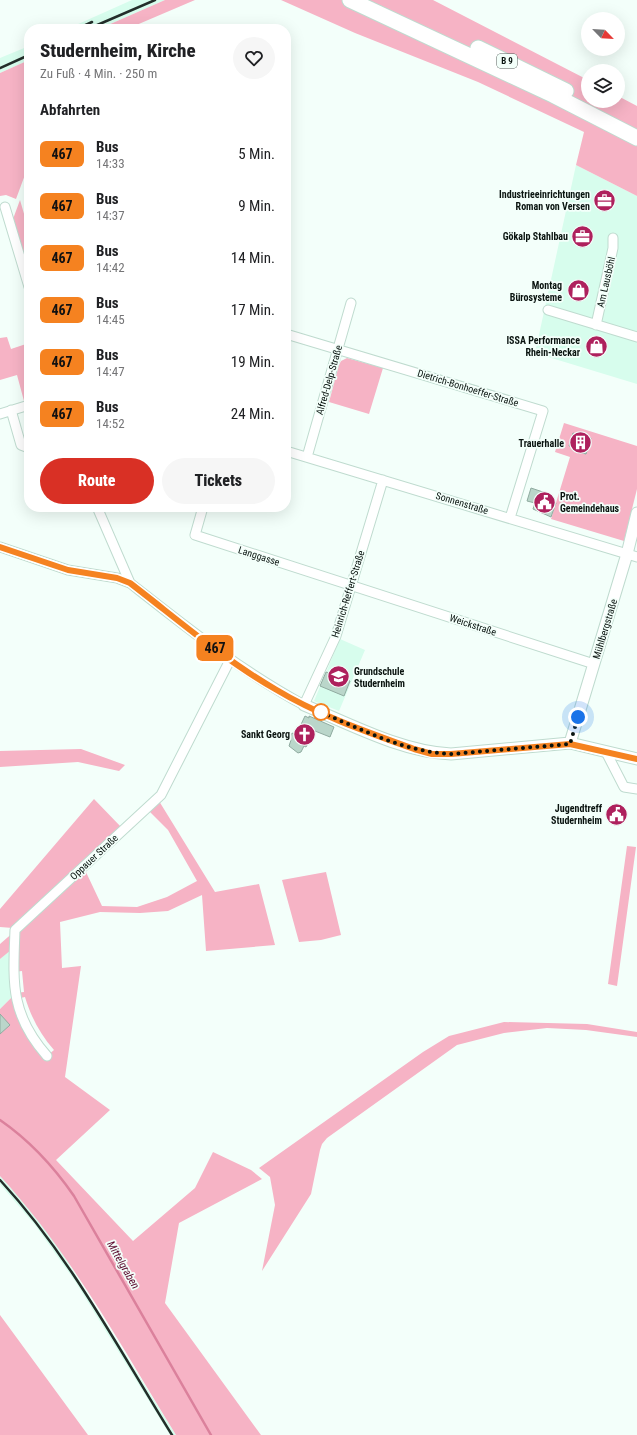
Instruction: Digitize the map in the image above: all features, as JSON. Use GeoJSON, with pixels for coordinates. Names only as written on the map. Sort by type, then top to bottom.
{"type":"FeatureCollection","features":[{"type":"Feature","properties":{"kind":"highway","name":"B 9"},"geometry":{"type":"LineString","coordinates":[[350,0],[546,92],[637,138]]}},
{"type":"Feature","properties":{"kind":"highway","name":"B 9"},"geometry":{"type":"LineString","coordinates":[[375,0],[532,73],[637,126]]}},
{"type":"Feature","properties":{"kind":"street"},"geometry":{"type":"LineString","coordinates":[[5,207],[24,270]]}},
{"type":"Feature","properties":{"kind":"street","name":"Am Lausböhl"},"geometry":{"type":"LineString","coordinates":[[596,325],[613,248],[612,238]]}},
{"type":"Feature","properties":{"kind":"street","name":"Alfred-Delp-Straße"},"geometry":{"type":"LineString","coordinates":[[307,457],[351,303]]}},
{"type":"Feature","properties":{"kind":"street"},"geometry":{"type":"LineString","coordinates":[[548,310],[637,337]]}},
{"type":"Feature","properties":{"kind":"street","name":"Dietrich-Bonhoeffer-Straße"},"geometry":{"type":"LineString","coordinates":[[291,335],[543,411],[510,518]]}},
{"type":"Feature","properties":{"kind":"street"},"geometry":{"type":"LineString","coordinates":[[0,414],[24,406]]}},
{"type":"Feature","properties":{"kind":"street"},"geometry":{"type":"LineString","coordinates":[[11,410],[21,445],[24,446]]}},
{"type":"Feature","properties":{"kind":"street","name":"Sonnenstraße"},"geometry":{"type":"LineString","coordinates":[[291,453],[632,555]]}},
{"type":"Feature","properties":{"kind":"street","name":"Heinrich-Reffert-Straße"},"geometry":{"type":"LineString","coordinates":[[304,705],[336,636],[383,480]]}},
{"type":"Feature","properties":{"kind":"street"},"geometry":{"type":"LineString","coordinates":[[99,512],[130,583]]}},
{"type":"Feature","properties":{"kind":"street","name":"Langgasse"},"geometry":{"type":"LineString","coordinates":[[202,512],[195,535],[351,586]]}},
{"type":"Feature","properties":{"kind":"street","name":"Mühlbergstraße"},"geometry":{"type":"LineString","coordinates":[[570,744],[594,664],[632,555],[637,513]]}},
{"type":"Feature","properties":{"kind":"street"},"geometry":{"type":"LineString","coordinates":[[0,547],[68,570],[117,578],[130,583],[230,660],[274,689],[304,705],[400,744],[432,754],[451,754],[570,744],[637,759]]}},
{"type":"Feature","properties":{"kind":"street","name":"Weickstraße"},"geometry":{"type":"LineString","coordinates":[[351,586],[594,664]]}},
{"type":"Feature","properties":{"kind":"street","name":"Oppauer Straße"},"geometry":{"type":"LineString","coordinates":[[47,1056],[37,1045],[22,1019],[16,999],[14,970],[15,930],[161,795],[230,660]]}},
{"type":"Feature","properties":{"kind":"street"},"geometry":{"type":"LineString","coordinates":[[606,752],[624,787],[637,789]]}},
{"type":"Feature","properties":{"kind":"shaded area"},"geometry":{"type":"Polygon","coordinates":[[[132,0],[165,0],[110,24],[78,24],[132,0]]]}},
{"type":"Feature","properties":{"kind":"shaded area"},"geometry":{"type":"Polygon","coordinates":[[[165,0],[195,0],[139,24],[110,24],[165,0]]]}},
{"type":"Feature","properties":{"kind":"shaded area"},"geometry":{"type":"Polygon","coordinates":[[[281,0],[433,0],[581,76],[581,108],[625,108],[625,100],[637,106],[637,196],[576,165],[584,132],[478,82],[355,33],[281,0]]]}},
{"type":"Feature","properties":{"kind":"shaded area"},"geometry":{"type":"Polygon","coordinates":[[[24,48],[24,62],[0,73],[0,58],[24,48]]]}},
{"type":"Feature","properties":{"kind":"shaded area"},"geometry":{"type":"Polygon","coordinates":[[[24,62],[24,177],[16,199],[6,195],[0,196],[0,73],[24,62]]]}},
{"type":"Feature","properties":{"kind":"shaded area"},"geometry":{"type":"Polygon","coordinates":[[[576,165],[637,196],[637,384],[535,353],[576,165]]]}},
{"type":"Feature","properties":{"kind":"shaded area"},"geometry":{"type":"Polygon","coordinates":[[[20,200],[24,214],[24,257],[13,219],[20,200]]]}},
{"type":"Feature","properties":{"kind":"shaded area"},"geometry":{"type":"Polygon","coordinates":[[[7,337],[11,349],[24,345],[24,401],[17,375],[0,380],[0,338],[7,337]]]}},
{"type":"Feature","properties":{"kind":"shaded area"},"geometry":{"type":"Polygon","coordinates":[[[347,358],[383,368],[369,414],[329,402],[339,365],[341,361],[347,358]]]}},
{"type":"Feature","properties":{"kind":"shaded area"},"geometry":{"type":"Polygon","coordinates":[[[564,423],[637,446],[637,489],[624,541],[551,519],[570,457],[555,452],[564,423]]]}},
{"type":"Feature","properties":{"kind":"shaded area","name":"Grundschule Studernheim"},"geometry":{"type":"Polygon","coordinates":[[[340,639],[365,650],[339,711],[314,701],[340,639]]]}},
{"type":"Feature","properties":{"kind":"shaded area"},"geometry":{"type":"Polygon","coordinates":[[[81,749],[125,765],[119,771],[78,762],[0,767],[0,751],[81,749]]]}},
{"type":"Feature","properties":{"kind":"shaded area"},"geometry":{"type":"Polygon","coordinates":[[[94,799],[122,828],[13,928],[0,927],[0,909],[94,799]]]}},
{"type":"Feature","properties":{"kind":"shaded area"},"geometry":{"type":"Polygon","coordinates":[[[159,801],[215,892],[259,884],[275,945],[206,951],[202,895],[168,911],[140,913],[100,912],[60,922],[62,968],[81,966],[65,1077],[110,1110],[56,1160],[133,1241],[195,1188],[213,1152],[251,1170],[262,1179],[179,1223],[165,1303],[261,1435],[176,1435],[115,1334],[72,1268],[50,1236],[0,1176],[0,1009],[11,998],[11,950],[0,959],[0,944],[85,870],[102,906],[137,907],[167,897],[197,881],[168,830],[149,811],[159,801]],[[22,971],[14,972],[15,993],[24,992],[22,971]],[[25,997],[16,999],[47,1056],[54,1050],[36,1025],[25,997]]]}},
{"type":"Feature","properties":{"kind":"shaded area"},"geometry":{"type":"Polygon","coordinates":[[[627,846],[636,847],[617,986],[608,984],[627,846]]]}},
{"type":"Feature","properties":{"kind":"shaded area"},"geometry":{"type":"Polygon","coordinates":[[[326,872],[341,935],[321,940],[299,942],[282,880],[326,872]]]}},
{"type":"Feature","properties":{"kind":"shaded area"},"geometry":{"type":"Polygon","coordinates":[[[11,949],[11,998],[0,1009],[0,959],[11,949]]]}},
{"type":"Feature","properties":{"kind":"shaded area"},"geometry":{"type":"Polygon","coordinates":[[[504,1022],[587,1024],[637,1032],[637,1037],[586,1030],[547,1028],[504,1033],[457,1045],[327,1138],[322,1144],[320,1150],[311,1194],[262,1271],[275,1205],[270,1177],[259,1168],[423,1052],[449,1036],[504,1022]]]}},
{"type":"Feature","properties":{"kind":"shaded area"},"geometry":{"type":"Polygon","coordinates":[[[0,1176],[22,1200],[57,1245],[176,1435],[170,1435],[75,1281],[35,1225],[0,1184],[0,1176]]]}},
{"type":"Feature","properties":{"kind":"shaded area"},"geometry":{"type":"Polygon","coordinates":[[[0,1315],[88,1435],[0,1435],[0,1315]]]}},
{"type":"Feature","properties":{"kind":"building","name":"Trauerhalle"},"geometry":{"type":"Polygon","coordinates":[[[573,433],[591,438],[586,454],[575,451],[576,448],[569,446],[573,433]]]}},
{"type":"Feature","properties":{"kind":"building","name":"Prot. Gemeindehaus"},"geometry":{"type":"Polygon","coordinates":[[[531,488],[546,493],[544,499],[556,503],[551,517],[533,509],[535,503],[527,501],[531,488]]]}},
{"type":"Feature","properties":{"kind":"building","name":"Grundschule Studernheim"},"geometry":{"type":"Polygon","coordinates":[[[334,669],[346,674],[344,679],[350,681],[344,696],[320,686],[326,672],[332,674],[334,669]]]}},
{"type":"Feature","properties":{"kind":"building","name":"Sankt Georg"},"geometry":{"type":"Polygon","coordinates":[[[305,716],[309,718],[309,716],[334,727],[330,737],[315,731],[306,747],[304,746],[301,752],[298,753],[289,746],[291,740],[289,739],[292,733],[296,735],[305,716]]]}},
{"type":"Feature","properties":{"kind":"building"},"geometry":{"type":"Polygon","coordinates":[[[0,1014],[10,1025],[0,1034],[0,1014]]]}},
{"type":"Feature","properties":{"kind":"waterway","name":"Mittelgraben"},"geometry":{"type":"LineString","coordinates":[[0,1120],[31,1145],[58,1175],[74,1196],[211,1435]]}},
{"type":"Feature","properties":{"kind":"railway"},"geometry":{"type":"LineString","coordinates":[[100,24],[155,0]]}},
{"type":"Feature","properties":{"kind":"railway"},"geometry":{"type":"LineString","coordinates":[[88,24],[92,22]]}},
{"type":"Feature","properties":{"kind":"railway"},"geometry":{"type":"LineString","coordinates":[[0,68],[24,57]]}},
{"type":"Feature","properties":{"kind":"railway"},"geometry":{"type":"LineString","coordinates":[[0,1180],[25,1209],[71,1271],[172,1435]]}},
{"type":"Feature","properties":{"kind":"bus line","name":"467"},"geometry":{"type":"LineString","coordinates":[[0,547],[68,570],[117,578],[130,583],[230,660],[274,689],[304,705],[414,749],[432,754],[451,754],[570,744],[637,759]]}},
{"type":"Feature","properties":{"kind":"place","name":"Industrieeinrichtungen Roman von Versen"},"geometry":{"type":"Point","coordinates":[605,200]}},
{"type":"Feature","properties":{"kind":"place","name":"Gökalp Stahlbau"},"geometry":{"type":"Point","coordinates":[583,236]}},
{"type":"Feature","properties":{"kind":"place","name":"Montag Bürosysteme"},"geometry":{"type":"Point","coordinates":[578,291]}},
{"type":"Feature","properties":{"kind":"place","name":"ISSA Performance Rhein-Neckar"},"geometry":{"type":"Point","coordinates":[596,346]}},
{"type":"Feature","properties":{"kind":"place","name":"Trauerhalle"},"geometry":{"type":"Point","coordinates":[580,443]}},
{"type":"Feature","properties":{"kind":"place","name":"Prot. Gemeindehaus"},"geometry":{"type":"Point","coordinates":[544,502]}},
{"type":"Feature","properties":{"kind":"place","name":"Grundschule Studernheim"},"geometry":{"type":"Point","coordinates":[339,677]}},
{"type":"Feature","properties":{"kind":"place","name":"Sankt Georg"},"geometry":{"type":"Point","coordinates":[305,734]}},
{"type":"Feature","properties":{"kind":"place","name":"Jugendtreff Studernheim"},"geometry":{"type":"Point","coordinates":[617,814]}},
{"type":"Feature","properties":{"kind":"route"},"geometry":{"type":"LineString","coordinates":[[321,712],[318,711],[414,749],[432,754],[451,754],[570,744],[578,717]]}}]}
